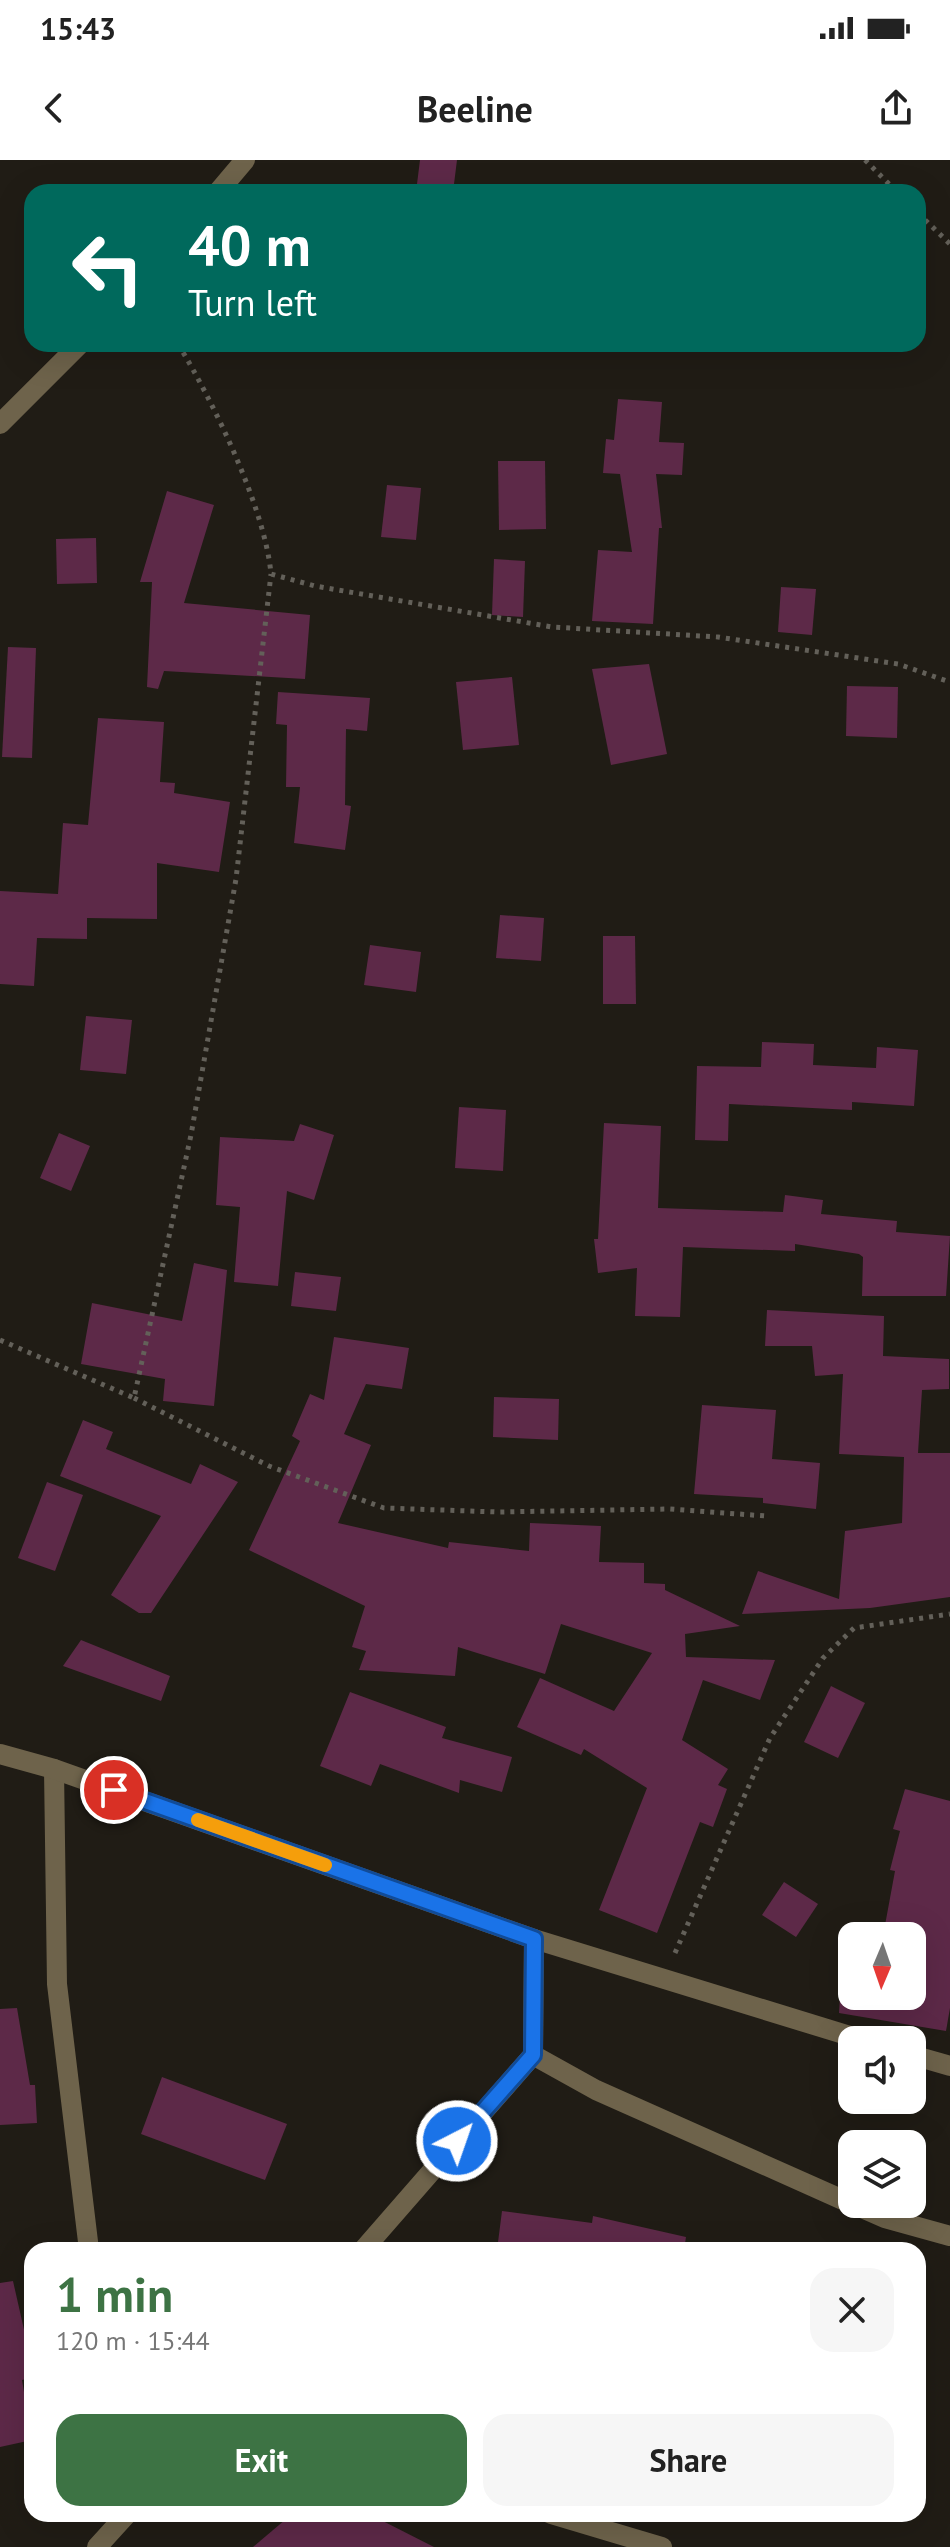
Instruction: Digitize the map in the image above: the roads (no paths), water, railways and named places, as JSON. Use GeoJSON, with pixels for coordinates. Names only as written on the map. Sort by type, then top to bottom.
{"type":"FeatureCollection","features":[{"type":"Feature","properties":{"kind":"street"},"geometry":{"type":"LineString","coordinates":[[225,184],[245,160]]}},
{"type":"Feature","properties":{"kind":"street"},"geometry":{"type":"LineString","coordinates":[[0,424],[72,352]]}},
{"type":"Feature","properties":{"kind":"street"},"geometry":{"type":"LineString","coordinates":[[0,1754],[54,1769],[534,1939],[838,2032]]}},
{"type":"Feature","properties":{"kind":"street"},"geometry":{"type":"LineString","coordinates":[[54,1769],[57,1984],[88,2242]]}},
{"type":"Feature","properties":{"kind":"street"},"geometry":{"type":"LineString","coordinates":[[370,2242],[533,2055],[534,1939]]}},
{"type":"Feature","properties":{"kind":"street"},"geometry":{"type":"LineString","coordinates":[[533,2055],[596,2090],[838,2198]]}},
{"type":"Feature","properties":{"kind":"street"},"geometry":{"type":"LineString","coordinates":[[926,2059],[950,2066]]}},
{"type":"Feature","properties":{"kind":"street"},"geometry":{"type":"LineString","coordinates":[[885,2218],[950,2236]]}},
{"type":"Feature","properties":{"kind":"street"},"geometry":{"type":"LineString","coordinates":[[97,2547],[118,2522]]}},
{"type":"Feature","properties":{"kind":"street"},"geometry":{"type":"LineString","coordinates":[[578,2522],[662,2547]]}}]}
